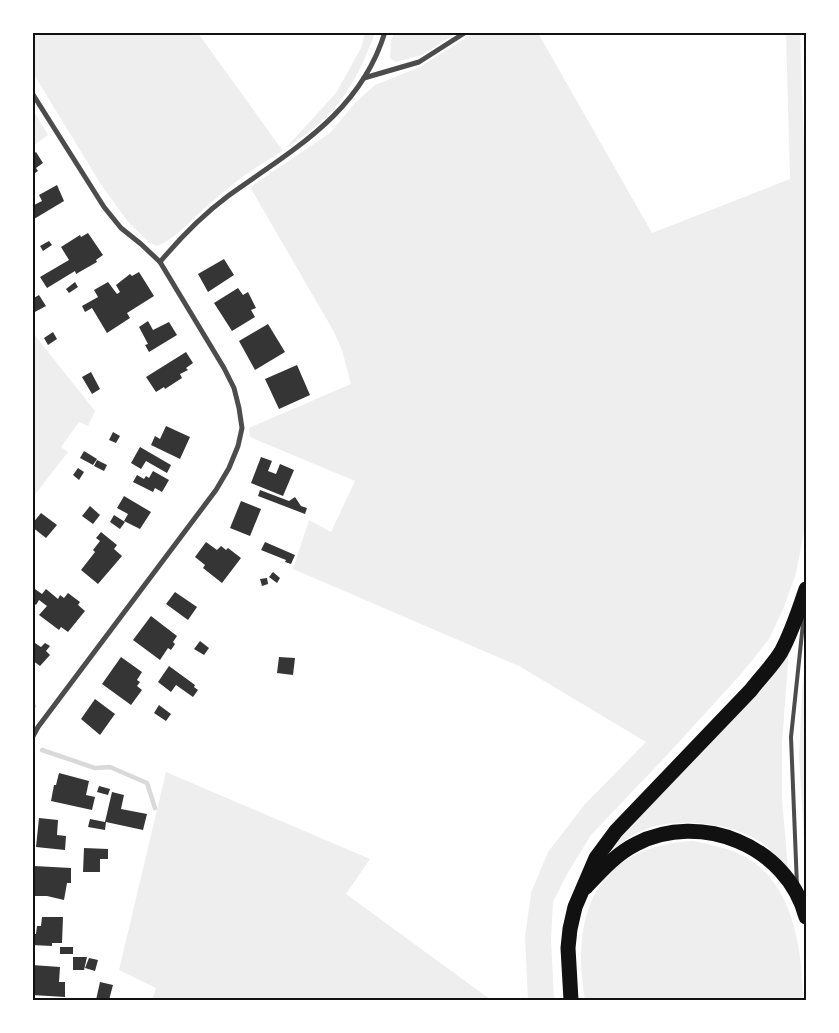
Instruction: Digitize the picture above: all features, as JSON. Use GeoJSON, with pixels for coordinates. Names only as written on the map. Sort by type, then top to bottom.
{"type":"FeatureCollection","features":[{"type":"Feature","properties":{"kind":"highway"},"geometry":{"type":"LineString","coordinates":[[571,1000],[568,948],[570,929],[581,891],[596,858],[616,831],[770,668],[781,651],[797,616],[806,589]]}},
{"type":"Feature","properties":{"kind":"highway"},"geometry":{"type":"LineString","coordinates":[[581,891],[617,856],[635,845],[663,834],[691,830],[704,831],[749,845],[764,856],[780,871],[798,895],[806,917]]}},
{"type":"Feature","properties":{"kind":"street"},"geometry":{"type":"LineString","coordinates":[[160,262],[199,221],[227,197],[284,159],[321,129],[338,112],[364,78],[378,54],[385,32]]}},
{"type":"Feature","properties":{"kind":"street"},"geometry":{"type":"LineString","coordinates":[[364,78],[419,62],[466,32]]}},
{"type":"Feature","properties":{"kind":"street"},"geometry":{"type":"LineString","coordinates":[[32,93],[104,207],[121,228],[160,262],[224,368],[234,388],[242,428],[238,446],[229,468],[216,490],[61,695],[32,738]]}},
{"type":"Feature","properties":{"kind":"lane"},"geometry":{"type":"LineString","coordinates":[[798,895],[791,737],[806,594]]}},
{"type":"Feature","properties":{"kind":"shaded area"},"geometry":{"type":"Polygon","coordinates":[[[394,32],[456,33],[422,55],[396,62],[390,58],[391,41],[394,32]]]}},
{"type":"Feature","properties":{"kind":"shaded area"},"geometry":{"type":"Polygon","coordinates":[[[475,32],[538,33],[652,233],[790,179],[786,33],[800,33],[806,202],[806,522],[796,573],[784,607],[769,639],[741,674],[591,835],[567,874],[553,902],[551,939],[554,1000],[528,1000],[525,937],[531,893],[548,852],[585,804],[646,742],[519,666],[293,569],[309,520],[331,532],[355,481],[250,437],[249,428],[351,384],[342,350],[333,330],[250,187],[330,133],[355,103],[375,85],[420,67],[475,32]]]}},
{"type":"Feature","properties":{"kind":"shaded area"},"geometry":{"type":"Polygon","coordinates":[[[32,33],[198,33],[283,150],[237,181],[172,238],[157,246],[149,242],[128,222],[102,186],[33,73],[32,33]]]}},
{"type":"Feature","properties":{"kind":"shaded area"},"geometry":{"type":"Polygon","coordinates":[[[365,33],[375,33],[356,76],[343,97],[319,124],[285,149],[336,93],[361,48],[365,33]]]}},
{"type":"Feature","properties":{"kind":"shaded area"},"geometry":{"type":"Polygon","coordinates":[[[32,108],[48,135],[33,146],[32,146],[32,108]]]}},
{"type":"Feature","properties":{"kind":"shaded area"},"geometry":{"type":"Polygon","coordinates":[[[33,333],[95,411],[88,426],[79,422],[61,447],[68,452],[33,497],[33,333]]]}},
{"type":"Feature","properties":{"kind":"shaded area"},"geometry":{"type":"Polygon","coordinates":[[[789,650],[782,743],[782,799],[788,869],[767,847],[755,838],[723,827],[705,824],[669,824],[653,827],[635,834],[607,854],[615,843],[768,682],[789,650]]]}},
{"type":"Feature","properties":{"kind":"shaded area"},"geometry":{"type":"Polygon","coordinates":[[[806,654],[806,871],[799,757],[806,654]]]}},
{"type":"Feature","properties":{"kind":"shaded area"},"geometry":{"type":"Polygon","coordinates":[[[166,772],[370,859],[346,894],[491,1000],[152,1000],[156,988],[119,970],[166,772]]]}},
{"type":"Feature","properties":{"kind":"shaded area"},"geometry":{"type":"Polygon","coordinates":[[[693,841],[738,853],[757,864],[771,879],[791,916],[800,958],[803,1000],[585,1000],[581,969],[582,940],[587,913],[597,890],[612,871],[633,856],[660,846],[693,841]]]}},
{"type":"Feature","properties":{"kind":"building"},"geometry":{"type":"Polygon","coordinates":[[[36,152],[43,163],[36,168],[38,171],[32,175],[32,155],[36,152]]]}},
{"type":"Feature","properties":{"kind":"building"},"geometry":{"type":"Polygon","coordinates":[[[57,185],[64,201],[34,219],[32,206],[42,201],[39,195],[57,185]]]}},
{"type":"Feature","properties":{"kind":"building"},"geometry":{"type":"Polygon","coordinates":[[[88,233],[103,255],[96,260],[97,262],[76,274],[75,271],[47,288],[40,277],[69,260],[61,247],[80,235],[81,237],[88,233]]]}},
{"type":"Feature","properties":{"kind":"building"},"geometry":{"type":"Polygon","coordinates":[[[49,241],[52,245],[43,251],[40,246],[49,241]]]}},
{"type":"Feature","properties":{"kind":"building"},"geometry":{"type":"Polygon","coordinates":[[[224,259],[234,275],[208,292],[198,274],[224,259]]]}},
{"type":"Feature","properties":{"kind":"building"},"geometry":{"type":"Polygon","coordinates":[[[139,272],[154,296],[127,313],[130,318],[107,333],[92,308],[85,312],[82,306],[98,297],[94,290],[108,282],[117,294],[120,292],[116,285],[130,274],[132,276],[139,272]]]}},
{"type":"Feature","properties":{"kind":"building"},"geometry":{"type":"Polygon","coordinates":[[[75,282],[78,287],[69,293],[66,289],[75,282]]]}},
{"type":"Feature","properties":{"kind":"building"},"geometry":{"type":"Polygon","coordinates":[[[238,288],[243,295],[248,292],[256,308],[251,310],[255,317],[232,331],[214,303],[238,288]]]}},
{"type":"Feature","properties":{"kind":"building"},"geometry":{"type":"Polygon","coordinates":[[[39,295],[46,306],[33,313],[32,299],[39,295]]]}},
{"type":"Feature","properties":{"kind":"building"},"geometry":{"type":"Polygon","coordinates":[[[148,321],[153,330],[169,322],[177,335],[149,352],[145,345],[148,344],[139,327],[148,321]]]}},
{"type":"Feature","properties":{"kind":"building"},"geometry":{"type":"Polygon","coordinates":[[[268,324],[285,352],[255,370],[239,341],[268,324]]]}},
{"type":"Feature","properties":{"kind":"building"},"geometry":{"type":"Polygon","coordinates":[[[53,332],[57,339],[48,345],[44,338],[53,332]]]}},
{"type":"Feature","properties":{"kind":"building"},"geometry":{"type":"Polygon","coordinates":[[[186,352],[193,363],[186,368],[188,370],[180,374],[182,378],[165,389],[164,387],[156,392],[146,377],[186,352]]]}},
{"type":"Feature","properties":{"kind":"building"},"geometry":{"type":"Polygon","coordinates":[[[297,365],[310,395],[279,409],[265,379],[297,365]]]}},
{"type":"Feature","properties":{"kind":"building"},"geometry":{"type":"Polygon","coordinates":[[[91,372],[100,389],[92,394],[82,377],[91,372]]]}},
{"type":"Feature","properties":{"kind":"building"},"geometry":{"type":"Polygon","coordinates":[[[166,426],[190,437],[180,459],[151,445],[155,436],[160,439],[166,426]]]}},
{"type":"Feature","properties":{"kind":"building"},"geometry":{"type":"Polygon","coordinates":[[[113,432],[120,436],[116,443],[109,440],[113,432]]]}},
{"type":"Feature","properties":{"kind":"building"},"geometry":{"type":"Polygon","coordinates":[[[140,447],[171,465],[167,473],[146,461],[141,469],[131,463],[140,447]]]}},
{"type":"Feature","properties":{"kind":"building"},"geometry":{"type":"Polygon","coordinates":[[[84,451],[97,459],[93,465],[80,458],[84,451]]]}},
{"type":"Feature","properties":{"kind":"building"},"geometry":{"type":"Polygon","coordinates":[[[261,457],[272,461],[268,471],[276,474],[280,464],[294,470],[283,496],[251,483],[261,457]]]}},
{"type":"Feature","properties":{"kind":"building"},"geometry":{"type":"Polygon","coordinates":[[[97,460],[107,465],[104,471],[94,466],[97,460]]]}},
{"type":"Feature","properties":{"kind":"building"},"geometry":{"type":"Polygon","coordinates":[[[78,468],[84,472],[79,480],[73,475],[78,468]]]}},
{"type":"Feature","properties":{"kind":"building"},"geometry":{"type":"Polygon","coordinates":[[[153,471],[169,480],[162,492],[155,488],[153,492],[133,482],[137,475],[144,479],[146,476],[149,478],[153,471]]]}},
{"type":"Feature","properties":{"kind":"building"},"geometry":{"type":"Polygon","coordinates":[[[260,490],[289,501],[295,497],[301,506],[307,508],[305,514],[258,496],[260,490]]]}},
{"type":"Feature","properties":{"kind":"building"},"geometry":{"type":"Polygon","coordinates":[[[124,496],[151,512],[140,529],[124,521],[128,514],[117,508],[124,496]]]}},
{"type":"Feature","properties":{"kind":"building"},"geometry":{"type":"Polygon","coordinates":[[[241,501],[261,509],[250,536],[230,528],[241,501]]]}},
{"type":"Feature","properties":{"kind":"building"},"geometry":{"type":"Polygon","coordinates":[[[90,506],[100,515],[93,524],[82,516],[90,506]]]}},
{"type":"Feature","properties":{"kind":"building"},"geometry":{"type":"Polygon","coordinates":[[[41,513],[57,525],[46,538],[32,527],[32,524],[41,513]]]}},
{"type":"Feature","properties":{"kind":"building"},"geometry":{"type":"Polygon","coordinates":[[[114,515],[125,522],[120,529],[110,522],[114,515]]]}},
{"type":"Feature","properties":{"kind":"building"},"geometry":{"type":"Polygon","coordinates":[[[101,532],[117,545],[114,549],[122,556],[98,584],[81,570],[95,552],[93,550],[100,541],[96,538],[101,532]]]}},
{"type":"Feature","properties":{"kind":"building"},"geometry":{"type":"Polygon","coordinates":[[[206,542],[217,550],[221,546],[226,550],[228,548],[241,558],[222,583],[203,568],[205,565],[195,557],[206,542]]]}},
{"type":"Feature","properties":{"kind":"building"},"geometry":{"type":"Polygon","coordinates":[[[265,542],[295,555],[291,564],[285,562],[286,560],[261,550],[265,542]]]}},
{"type":"Feature","properties":{"kind":"building"},"geometry":{"type":"Polygon","coordinates":[[[273,572],[280,578],[277,583],[269,577],[273,572]]]}},
{"type":"Feature","properties":{"kind":"building"},"geometry":{"type":"Polygon","coordinates":[[[267,578],[268,584],[262,586],[260,579],[267,578]]]}},
{"type":"Feature","properties":{"kind":"building"},"geometry":{"type":"Polygon","coordinates":[[[32,587],[42,594],[46,589],[58,599],[60,595],[64,598],[68,593],[80,602],[78,605],[85,611],[68,632],[61,627],[59,630],[39,615],[47,606],[39,600],[36,605],[32,602],[32,587]]]}},
{"type":"Feature","properties":{"kind":"building"},"geometry":{"type":"Polygon","coordinates":[[[175,592],[197,607],[188,620],[166,604],[175,592]]]}},
{"type":"Feature","properties":{"kind":"building"},"geometry":{"type":"Polygon","coordinates":[[[151,616],[177,636],[171,650],[168,648],[160,660],[133,640],[151,616]]]}},
{"type":"Feature","properties":{"kind":"building"},"geometry":{"type":"Polygon","coordinates":[[[32,641],[41,647],[45,643],[50,646],[46,651],[50,655],[40,666],[32,660],[32,641]]]}},
{"type":"Feature","properties":{"kind":"building"},"geometry":{"type":"Polygon","coordinates":[[[200,641],[209,648],[204,655],[194,649],[200,641]]]}},
{"type":"Feature","properties":{"kind":"building"},"geometry":{"type":"Polygon","coordinates":[[[121,657],[142,672],[137,680],[140,682],[137,686],[142,690],[131,705],[102,684],[121,657]]]}},
{"type":"Feature","properties":{"kind":"building"},"geometry":{"type":"Polygon","coordinates":[[[279,657],[295,658],[293,675],[277,673],[279,657]]]}},
{"type":"Feature","properties":{"kind":"building"},"geometry":{"type":"Polygon","coordinates":[[[169,666],[195,685],[194,687],[198,690],[193,697],[176,685],[171,692],[158,682],[169,666]]]}},
{"type":"Feature","properties":{"kind":"building"},"geometry":{"type":"Polygon","coordinates":[[[95,699],[115,714],[100,735],[81,719],[95,699]]]}},
{"type":"Feature","properties":{"kind":"building"},"geometry":{"type":"Polygon","coordinates":[[[159,705],[171,714],[166,721],[154,713],[159,705]]]}},
{"type":"Feature","properties":{"kind":"building"},"geometry":{"type":"Polygon","coordinates":[[[59,773],[89,781],[86,795],[95,797],[92,810],[51,801],[54,785],[56,785],[59,773]]]}},
{"type":"Feature","properties":{"kind":"building"},"geometry":{"type":"Polygon","coordinates":[[[99,786],[110,789],[108,795],[97,792],[99,786]]]}},
{"type":"Feature","properties":{"kind":"building"},"geometry":{"type":"Polygon","coordinates":[[[112,792],[124,795],[121,809],[147,814],[143,830],[106,822],[105,830],[88,827],[90,819],[105,822],[112,792]]]}},
{"type":"Feature","properties":{"kind":"building"},"geometry":{"type":"Polygon","coordinates":[[[39,818],[58,820],[57,835],[66,836],[65,850],[36,847],[39,818]]]}},
{"type":"Feature","properties":{"kind":"building"},"geometry":{"type":"Polygon","coordinates":[[[84,848],[108,849],[108,859],[100,859],[100,872],[83,872],[84,848]]]}},
{"type":"Feature","properties":{"kind":"building"},"geometry":{"type":"Polygon","coordinates":[[[34,866],[71,868],[71,883],[67,883],[64,900],[47,896],[33,896],[34,866]]]}},
{"type":"Feature","properties":{"kind":"building"},"geometry":{"type":"Polygon","coordinates":[[[42,917],[63,917],[62,943],[52,943],[52,946],[32,945],[32,934],[36,934],[37,926],[41,926],[42,917]]]}},
{"type":"Feature","properties":{"kind":"building"},"geometry":{"type":"Polygon","coordinates":[[[60,947],[73,947],[73,954],[60,954],[60,947]]]}},
{"type":"Feature","properties":{"kind":"building"},"geometry":{"type":"Polygon","coordinates":[[[73,957],[87,957],[84,970],[73,970],[73,957]]]}},
{"type":"Feature","properties":{"kind":"building"},"geometry":{"type":"Polygon","coordinates":[[[89,958],[98,960],[95,971],[85,968],[89,958]]]}},
{"type":"Feature","properties":{"kind":"building"},"geometry":{"type":"Polygon","coordinates":[[[32,965],[60,967],[59,982],[65,982],[65,997],[32,995],[32,965]]]}},
{"type":"Feature","properties":{"kind":"building"},"geometry":{"type":"Polygon","coordinates":[[[100,982],[113,985],[109,1000],[96,1000],[100,982]]]}},
{"type":"Feature","properties":{"kind":"waterway"},"geometry":{"type":"LineString","coordinates":[[42,750],[95,768],[110,767],[147,783],[155,808]]}}]}
